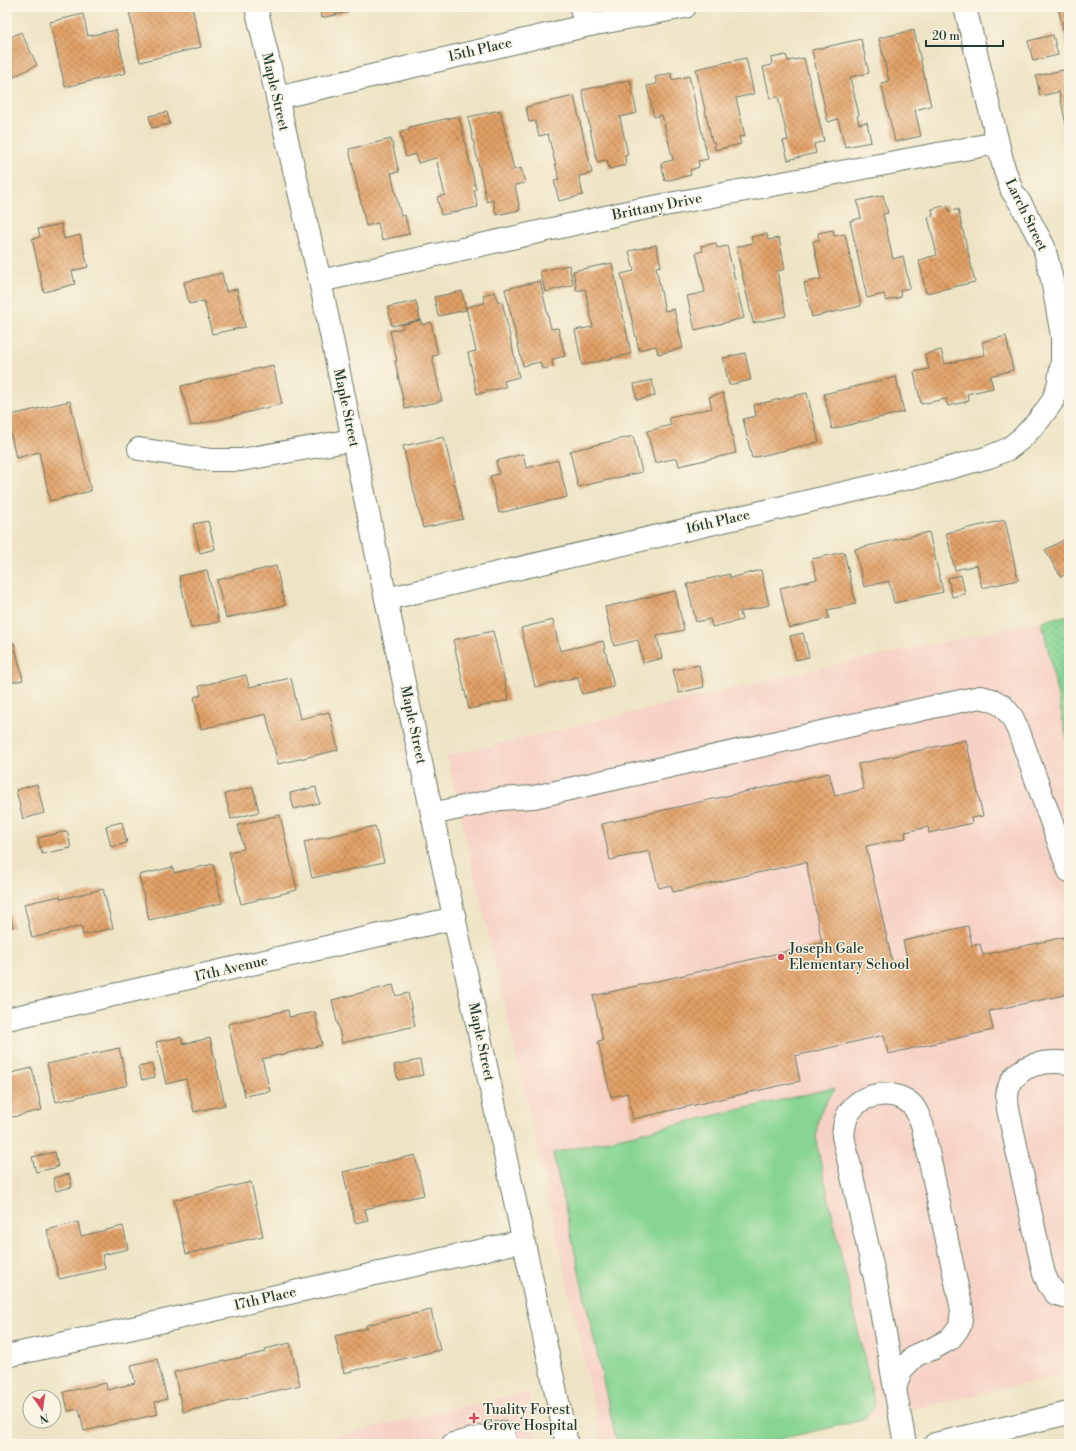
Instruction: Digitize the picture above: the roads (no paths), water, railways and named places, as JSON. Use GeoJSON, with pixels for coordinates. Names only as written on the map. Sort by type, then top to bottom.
{"type":"FeatureCollection","features":[{"type":"Feature","properties":{"kind":"street","name":"Maple Street"},"geometry":{"type":"LineString","coordinates":[[256,7],[320,281],[352,440],[567,1444]]}},
{"type":"Feature","properties":{"kind":"street","name":"15th Place"},"geometry":{"type":"LineString","coordinates":[[277,98],[583,16],[685,7]]}},
{"type":"Feature","properties":{"kind":"street","name":"Larch Street"},"geometry":{"type":"LineString","coordinates":[[965,7],[1004,168],[1012,191],[1021,204],[1044,248],[1052,280],[1062,336],[1062,362],[1058,386],[1052,402],[1039,420]]}},
{"type":"Feature","properties":{"kind":"street","name":"Brittany Drive"},"geometry":{"type":"LineString","coordinates":[[320,281],[632,211],[997,143]]}},
{"type":"Feature","properties":{"kind":"street","name":"16th Place"},"geometry":{"type":"LineString","coordinates":[[386,599],[939,471],[989,457],[1008,449],[1022,438],[1039,420]]}},
{"type":"Feature","properties":{"kind":"street"},"geometry":{"type":"LineString","coordinates":[[139,449],[211,460],[241,460],[352,440]]}},
{"type":"Feature","properties":{"kind":"street"},"geometry":{"type":"LineString","coordinates":[[432,814],[500,799],[534,797],[920,709],[980,697],[992,700],[1003,706],[1012,717],[1019,732],[1069,870]]}},
{"type":"Feature","properties":{"kind":"street","name":"17th Avenue"},"geometry":{"type":"LineString","coordinates":[[7,1019],[455,918]]}},
{"type":"Feature","properties":{"kind":"street"},"geometry":{"type":"LineString","coordinates":[[1069,1064],[1047,1062],[1032,1066],[1019,1073],[1013,1079],[1009,1087],[1007,1097],[1008,1109],[1044,1274],[1049,1285],[1056,1294],[1069,1297]]}},
{"type":"Feature","properties":{"kind":"street"},"geometry":{"type":"LineString","coordinates":[[895,1389],[901,1370],[916,1355],[932,1349],[950,1339],[960,1326],[962,1310],[922,1124],[913,1106],[897,1096],[883,1094],[870,1097],[859,1102],[851,1110],[844,1123],[843,1136],[876,1283],[895,1389],[905,1444]]}},
{"type":"Feature","properties":{"kind":"street","name":"17th Place"},"geometry":{"type":"LineString","coordinates":[[7,1356],[523,1241]]}},
{"type":"Feature","properties":{"kind":"street"},"geometry":{"type":"LineString","coordinates":[[935,1444],[1069,1414]]}},
{"type":"Feature","properties":{"kind":"street"},"geometry":{"type":"LineString","coordinates":[[453,1444],[503,1432],[506,1444]]}},
{"type":"Feature","properties":{"kind":"place","name":"Joseph Gale Elementary School"},"geometry":{"type":"Point","coordinates":[781,957]}},
{"type":"Feature","properties":{"kind":"place","name":"Tuality Forest Grove Hospital"},"geometry":{"type":"Point","coordinates":[474,1418]}}]}
